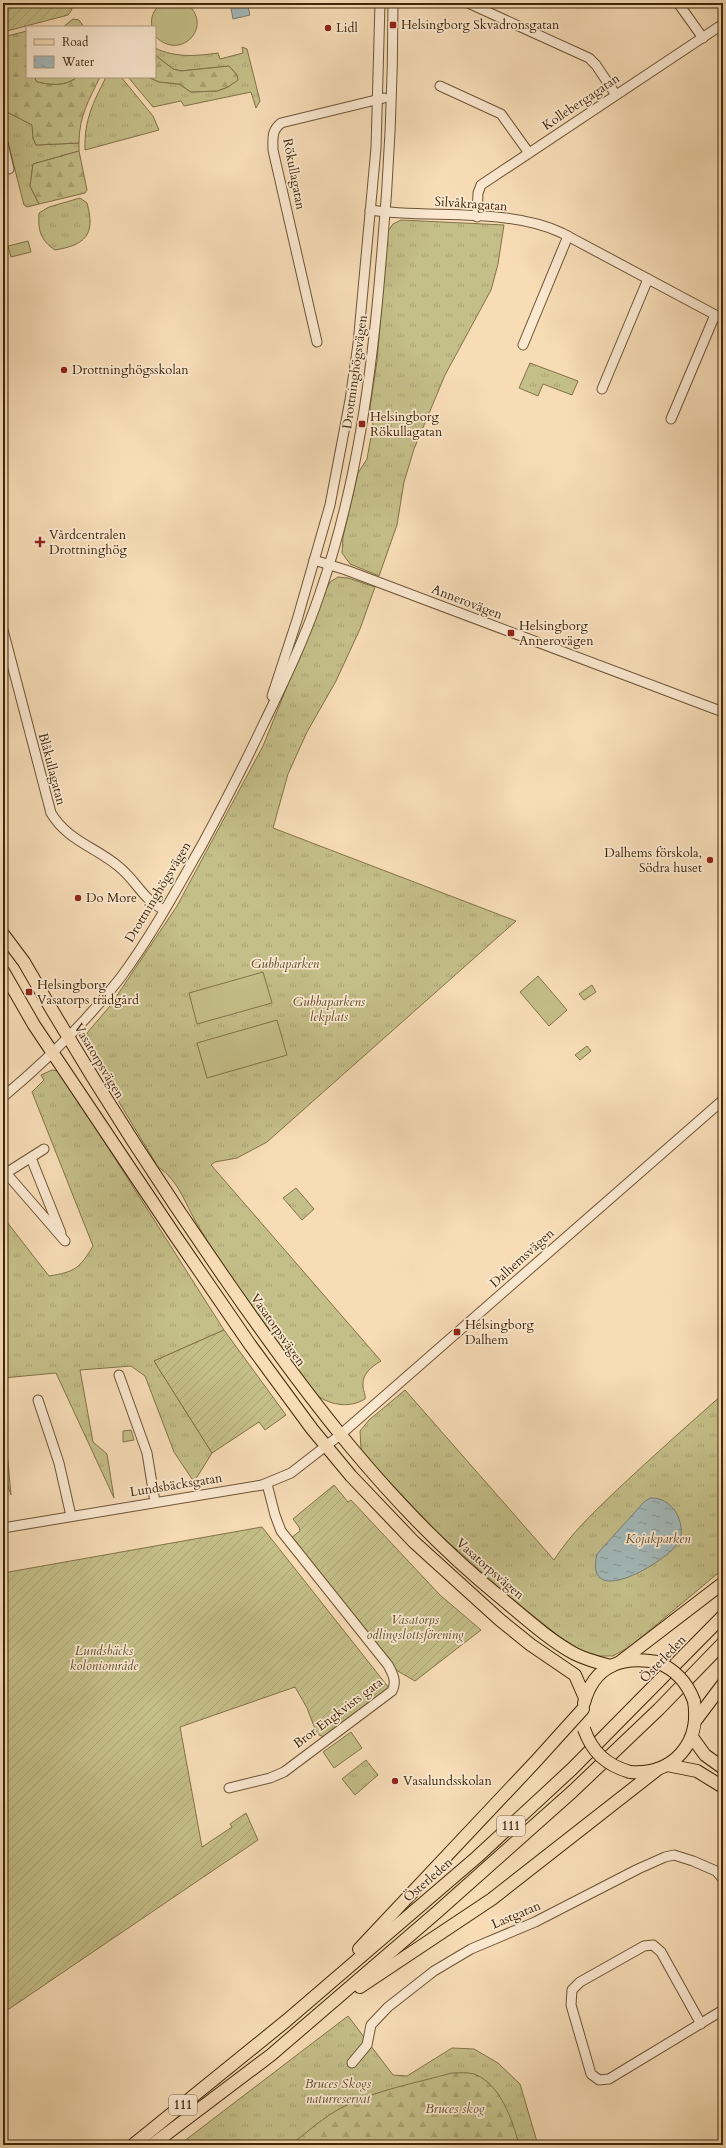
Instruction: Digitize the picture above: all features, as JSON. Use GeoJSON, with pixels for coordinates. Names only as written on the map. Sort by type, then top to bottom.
{"type":"FeatureCollection","features":[{"type":"Feature","properties":{"kind":"main road","name":"Vasatorpsvägen"},"geometry":{"type":"LineString","coordinates":[[3,934],[24,962],[132,1142],[283,1362],[340,1435],[419,1523],[479,1580],[543,1632],[573,1653],[588,1660],[615,1664]]}},
{"type":"Feature","properties":{"kind":"main road"},"geometry":{"type":"LineString","coordinates":[[3,971],[52,1053],[217,1298],[280,1387],[326,1446],[392,1520],[448,1574],[516,1633],[575,1675],[584,1703],[584,1729],[593,1749],[600,1757],[619,1769],[630,1772],[649,1772],[662,1767],[697,1771],[723,1787]]}},
{"type":"Feature","properties":{"kind":"main road"},"geometry":{"type":"LineString","coordinates":[[286,2021],[378,1930],[566,1728],[584,1703],[595,1679],[723,1582]]}},
{"type":"Feature","properties":{"kind":"main road","name":"Österleden"},"geometry":{"type":"LineString","coordinates":[[133,2145],[286,2021],[477,1857],[572,1769],[723,1616]]}},
{"type":"Feature","properties":{"kind":"main road","name":"111"},"geometry":{"type":"LineString","coordinates":[[152,2145],[235,2083],[436,1913],[573,1791],[659,1709],[723,1643]]}},
{"type":"Feature","properties":{"kind":"main road"},"geometry":{"type":"LineString","coordinates":[[317,2015],[492,1899],[682,1753],[692,1737],[696,1720],[694,1701],[684,1681],[668,1666],[657,1662],[638,1658],[615,1664]]}},
{"type":"Feature","properties":{"kind":"main road"},"geometry":{"type":"LineString","coordinates":[[696,1720],[723,1684]]}},
{"type":"Feature","properties":{"kind":"main road"},"geometry":{"type":"LineString","coordinates":[[692,1737],[704,1755],[723,1768]]}},
{"type":"Feature","properties":{"kind":"street","name":"Drottninghögsvägen"},"geometry":{"type":"LineString","coordinates":[[262,728],[314,560],[333,491],[350,400],[358,344],[376,148],[379,98],[380,3]]}},
{"type":"Feature","properties":{"kind":"street","name":"Drottninghögsvägen"},"geometry":{"type":"LineString","coordinates":[[3,1097],[68,1037],[121,976],[164,910],[228,796],[284,682],[309,623],[329,565],[351,477],[366,405],[386,212],[393,3]]}},
{"type":"Feature","properties":{"kind":"street"},"geometry":{"type":"LineString","coordinates":[[468,3],[589,58],[596,65],[616,95]]}},
{"type":"Feature","properties":{"kind":"street"},"geometry":{"type":"LineString","coordinates":[[678,3],[703,38]]}},
{"type":"Feature","properties":{"kind":"street","name":"Kollebergagatan"},"geometry":{"type":"LineString","coordinates":[[477,217],[478,193],[482,185],[723,24]]}},
{"type":"Feature","properties":{"kind":"street"},"geometry":{"type":"LineString","coordinates":[[440,86],[501,114],[529,153]]}},
{"type":"Feature","properties":{"kind":"street","name":"Rökullagatan"},"geometry":{"type":"LineString","coordinates":[[317,342],[273,150],[273,135],[276,128],[281,124],[379,98],[391,98]]}},
{"type":"Feature","properties":{"kind":"street"},"geometry":{"type":"LineString","coordinates":[[3,143],[9,169]]}},
{"type":"Feature","properties":{"kind":"street","name":"Silvåkragatan"},"geometry":{"type":"LineString","coordinates":[[370,210],[532,222],[568,236],[719,317],[672,419]]}},
{"type":"Feature","properties":{"kind":"street"},"geometry":{"type":"LineString","coordinates":[[523,345],[568,236]]}},
{"type":"Feature","properties":{"kind":"street"},"geometry":{"type":"LineString","coordinates":[[602,389],[648,279]]}},
{"type":"Feature","properties":{"kind":"street","name":"Annerovägen"},"geometry":{"type":"LineString","coordinates":[[314,560],[723,712]]}},
{"type":"Feature","properties":{"kind":"street","name":"Blåkullagatan"},"geometry":{"type":"LineString","coordinates":[[3,630],[51,814],[63,830],[118,866],[134,881],[146,899],[164,910]]}},
{"type":"Feature","properties":{"kind":"street","name":"Dalhemsvägen"},"geometry":{"type":"LineString","coordinates":[[340,1435],[723,1100]]}},
{"type":"Feature","properties":{"kind":"street"},"geometry":{"type":"LineString","coordinates":[[31,1158],[65,1241],[5,1174],[44,1149]]}},
{"type":"Feature","properties":{"kind":"street"},"geometry":{"type":"LineString","coordinates":[[119,1375],[147,1453],[155,1502]]}},
{"type":"Feature","properties":{"kind":"street"},"geometry":{"type":"LineString","coordinates":[[38,1400],[59,1463],[71,1516]]}},
{"type":"Feature","properties":{"kind":"street","name":"Lundsbäcksgatan"},"geometry":{"type":"LineString","coordinates":[[3,1528],[267,1484],[291,1473],[340,1435]]}},
{"type":"Feature","properties":{"kind":"street","name":"Bror Engkvists gata"},"geometry":{"type":"LineString","coordinates":[[229,1788],[284,1772],[392,1691],[394,1685],[394,1678],[388,1665],[281,1531],[267,1484]]}},
{"type":"Feature","properties":{"kind":"street","name":"Lastgatan"},"geometry":{"type":"LineString","coordinates":[[352,2063],[367,2045],[371,2025],[388,2007],[434,1971],[470,1948],[535,1922],[632,1872],[665,1857],[674,1855],[693,1861],[716,1871],[723,1878]]}},
{"type":"Feature","properties":{"kind":"street"},"geometry":{"type":"LineString","coordinates":[[701,2024],[661,1952],[653,1946],[644,1946],[580,1982],[572,1990],[571,2005],[591,2074],[599,2080],[608,2079],[701,2024],[723,2010]]}},
{"type":"Feature","properties":{"kind":"green space"},"geometry":{"type":"Polygon","coordinates":[[[3,3],[72,3],[72,7],[68,15],[3,32],[3,3]]]}},
{"type":"Feature","properties":{"kind":"green space"},"geometry":{"type":"Polygon","coordinates":[[[163,3],[186,3],[194,12],[197,21],[196,30],[191,38],[184,43],[175,45],[165,43],[156,37],[156,26],[152,26],[152,16],[157,7],[163,3]]]}},
{"type":"Feature","properties":{"kind":"green space"},"geometry":{"type":"Polygon","coordinates":[[[73,19],[79,20],[83,26],[64,26],[73,19]]]}},
{"type":"Feature","properties":{"kind":"green space"},"geometry":{"type":"Polygon","coordinates":[[[26,31],[26,78],[35,78],[37,82],[47,84],[63,84],[76,78],[100,78],[83,116],[79,133],[79,143],[36,145],[33,138],[32,125],[3,110],[3,37],[26,31]]]}},
{"type":"Feature","properties":{"kind":"green space"},"geometry":{"type":"Polygon","coordinates":[[[242,47],[247,49],[260,101],[256,108],[251,92],[184,106],[181,101],[153,107],[129,78],[150,78],[159,82],[179,84],[191,92],[217,91],[228,87],[237,80],[237,75],[229,66],[181,71],[173,69],[156,56],[156,48],[178,55],[218,53],[220,59],[243,53],[242,47]]]}},
{"type":"Feature","properties":{"kind":"green space"},"geometry":{"type":"Polygon","coordinates":[[[156,56],[173,69],[181,71],[229,66],[237,75],[238,80],[228,87],[217,91],[191,92],[179,84],[159,82],[150,78],[156,78],[156,56]]]}},
{"type":"Feature","properties":{"kind":"green space"},"geometry":{"type":"Polygon","coordinates":[[[35,78],[75,78],[62,84],[37,82],[35,78]]]}},
{"type":"Feature","properties":{"kind":"green space"},"geometry":{"type":"Polygon","coordinates":[[[106,78],[122,78],[153,116],[159,130],[85,150],[86,130],[93,104],[106,78]]]}},
{"type":"Feature","properties":{"kind":"green space"},"geometry":{"type":"Polygon","coordinates":[[[3,110],[33,125],[33,138],[36,145],[79,143],[79,151],[33,164],[30,186],[39,204],[27,207],[24,205],[3,123],[3,110]]]}},
{"type":"Feature","properties":{"kind":"green space"},"geometry":{"type":"Polygon","coordinates":[[[79,151],[87,190],[85,193],[39,204],[30,186],[33,164],[79,151]]]}},
{"type":"Feature","properties":{"kind":"green space"},"geometry":{"type":"Polygon","coordinates":[[[80,198],[87,203],[90,223],[89,231],[86,237],[74,245],[55,250],[46,242],[41,234],[39,213],[49,207],[80,198]]]}},
{"type":"Feature","properties":{"kind":"green space"},"geometry":{"type":"Polygon","coordinates":[[[401,220],[504,225],[498,264],[491,290],[445,375],[414,449],[404,482],[397,525],[379,576],[350,564],[342,553],[343,537],[358,473],[367,459],[373,425],[370,407],[377,361],[388,231],[393,224],[401,220]]]}},
{"type":"Feature","properties":{"kind":"green space"},"geometry":{"type":"Polygon","coordinates":[[[28,241],[31,252],[11,257],[8,246],[28,241]]]}},
{"type":"Feature","properties":{"kind":"green space"},"geometry":{"type":"Polygon","coordinates":[[[530,363],[578,381],[572,395],[543,384],[538,396],[519,388],[530,363]]]}},
{"type":"Feature","properties":{"kind":"green space","name":"Gubbaparken"},"geometry":{"type":"Polygon","coordinates":[[[338,577],[348,578],[375,587],[360,629],[336,681],[307,732],[288,774],[273,828],[516,921],[267,1142],[237,1158],[215,1162],[211,1165],[381,1361],[371,1368],[364,1378],[363,1386],[365,1399],[346,1405],[332,1403],[320,1397],[314,1393],[302,1380],[220,1261],[195,1221],[177,1187],[166,1173],[158,1167],[85,1044],[87,1033],[110,1006],[177,906],[263,746],[326,590],[330,582],[338,577]]]}},
{"type":"Feature","properties":{"kind":"green space"},"geometry":{"type":"Polygon","coordinates":[[[263,972],[272,1003],[197,1024],[189,993],[263,972]]]}},
{"type":"Feature","properties":{"kind":"green space"},"geometry":{"type":"Polygon","coordinates":[[[538,976],[567,1010],[549,1026],[520,992],[538,976]]]}},
{"type":"Feature","properties":{"kind":"green space"},"geometry":{"type":"Polygon","coordinates":[[[592,985],[596,992],[584,1000],[579,994],[592,985]]]}},
{"type":"Feature","properties":{"kind":"green space"},"geometry":{"type":"Polygon","coordinates":[[[277,1020],[287,1055],[207,1078],[197,1043],[277,1020]]]}},
{"type":"Feature","properties":{"kind":"green space"},"geometry":{"type":"Polygon","coordinates":[[[587,1046],[591,1051],[580,1060],[575,1055],[587,1046]]]}},
{"type":"Feature","properties":{"kind":"green space"},"geometry":{"type":"Polygon","coordinates":[[[52,1070],[58,1071],[62,1075],[224,1330],[154,1361],[212,1453],[194,1482],[174,1452],[145,1376],[131,1366],[80,1370],[93,1442],[107,1454],[114,1498],[56,1373],[3,1378],[3,1287],[5,1284],[3,1272],[3,1217],[49,1276],[65,1273],[76,1268],[93,1246],[32,1092],[44,1080],[41,1075],[52,1070]]]}},
{"type":"Feature","properties":{"kind":"green space"},"geometry":{"type":"Polygon","coordinates":[[[296,1188],[314,1209],[302,1220],[283,1198],[296,1188]]]}},
{"type":"Feature","properties":{"kind":"green space"},"geometry":{"type":"Polygon","coordinates":[[[224,1330],[286,1415],[265,1430],[259,1422],[212,1453],[154,1361],[224,1330]]]}},
{"type":"Feature","properties":{"kind":"green space","name":"Kojakparken"},"geometry":{"type":"Polygon","coordinates":[[[405,1390],[554,1560],[576,1531],[601,1505],[723,1394],[723,1569],[631,1646],[613,1656],[595,1656],[576,1650],[504,1592],[437,1532],[369,1460],[361,1449],[360,1431],[369,1420],[405,1390]]]}},
{"type":"Feature","properties":{"kind":"green space"},"geometry":{"type":"Polygon","coordinates":[[[3,1407],[11,1495],[3,1472],[3,1407]]]}},
{"type":"Feature","properties":{"kind":"green space"},"geometry":{"type":"Polygon","coordinates":[[[131,1430],[134,1440],[123,1442],[123,1431],[131,1430]]]}},
{"type":"Feature","properties":{"kind":"green space","name":"Vasatorps odlingslottsförening"},"geometry":{"type":"Polygon","coordinates":[[[334,1485],[348,1502],[351,1500],[440,1595],[481,1630],[415,1681],[396,1670],[291,1538],[300,1531],[293,1519],[334,1485]]]}},
{"type":"Feature","properties":{"kind":"green space","name":"Lundsbäcks koloniområde"},"geometry":{"type":"Polygon","coordinates":[[[262,1527],[389,1688],[324,1737],[317,1734],[307,1708],[295,1687],[180,1727],[202,1847],[232,1827],[230,1824],[246,1813],[258,1840],[3,2013],[3,1573],[262,1527]]]}},
{"type":"Feature","properties":{"kind":"green space"},"geometry":{"type":"Polygon","coordinates":[[[351,1732],[362,1748],[334,1768],[323,1752],[351,1732]]]}},
{"type":"Feature","properties":{"kind":"green space"},"geometry":{"type":"Polygon","coordinates":[[[366,1760],[378,1775],[355,1795],[342,1779],[366,1760]]]}},
{"type":"Feature","properties":{"kind":"green space","name":"Bruces Skogs naturreservat"},"geometry":{"type":"Polygon","coordinates":[[[348,2016],[393,2075],[407,2076],[452,2048],[474,2049],[498,2063],[520,2084],[538,2145],[179,2145],[348,2016]]]}},
{"type":"Feature","properties":{"kind":"green space","name":"Bruces skog"},"geometry":{"type":"Polygon","coordinates":[[[452,2073],[474,2074],[491,2086],[498,2094],[509,2114],[519,2145],[290,2145],[329,2115],[356,2101],[382,2091],[452,2073]]]}},
{"type":"Feature","properties":{"kind":"water"},"geometry":{"type":"Polygon","coordinates":[[[230,3],[247,3],[250,15],[233,19],[230,3]]]}},
{"type":"Feature","properties":{"kind":"water"},"geometry":{"type":"Polygon","coordinates":[[[650,1498],[664,1501],[675,1511],[680,1523],[680,1540],[670,1552],[643,1570],[613,1581],[602,1579],[596,1571],[597,1554],[644,1502],[650,1498]]]}},
{"type":"Feature","properties":{"kind":"place","name":"Helsingborg Skvadronsgatan"},"geometry":{"type":"Point","coordinates":[393,25]}},
{"type":"Feature","properties":{"kind":"place","name":"Lidl"},"geometry":{"type":"Point","coordinates":[328,28]}},
{"type":"Feature","properties":{"kind":"place","name":"Drottninghögsskolan"},"geometry":{"type":"Point","coordinates":[64,370]}},
{"type":"Feature","properties":{"kind":"place","name":"Helsingborg Rökullagatan"},"geometry":{"type":"Point","coordinates":[362,424]}},
{"type":"Feature","properties":{"kind":"place","name":"Vårdcentralen Drottninghög"},"geometry":{"type":"Point","coordinates":[40,542]}},
{"type":"Feature","properties":{"kind":"place","name":"Helsingborg Annerovägen"},"geometry":{"type":"Point","coordinates":[511,633]}},
{"type":"Feature","properties":{"kind":"place","name":"Dalhems förskola, Södra huset"},"geometry":{"type":"Point","coordinates":[710,860]}},
{"type":"Feature","properties":{"kind":"place","name":"Do More"},"geometry":{"type":"Point","coordinates":[78,898]}},
{"type":"Feature","properties":{"kind":"place","name":"Helsingborg Vasatorps trädgård"},"geometry":{"type":"Point","coordinates":[29,992]}},
{"type":"Feature","properties":{"kind":"place","name":"Helsingborg Dalhem"},"geometry":{"type":"Point","coordinates":[457,1332]}},
{"type":"Feature","properties":{"kind":"place","name":"Vasalundsskolan"},"geometry":{"type":"Point","coordinates":[395,1781]}},
{"type":"Feature","properties":{"kind":"park label","name":"Gubbaparkens lekplats"},"geometry":{"type":"Point","coordinates":[329,1010]}}]}
